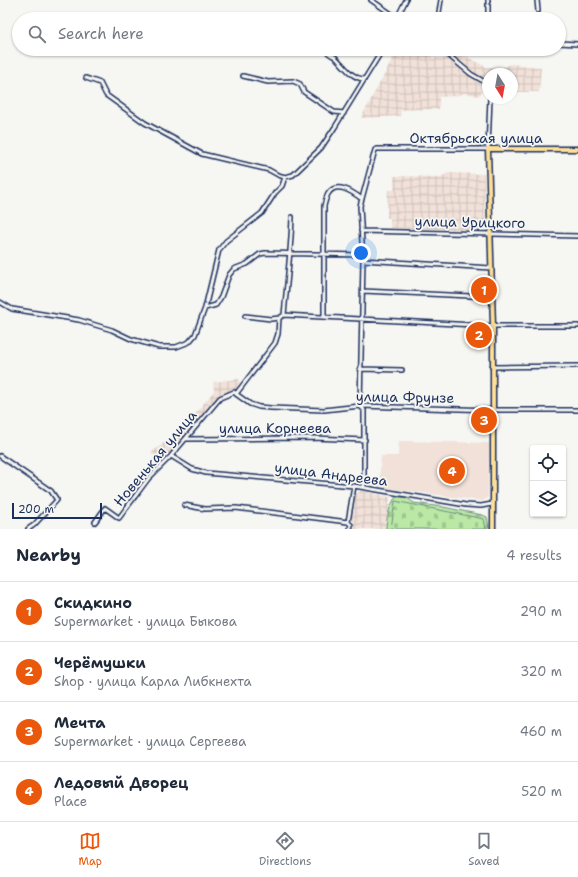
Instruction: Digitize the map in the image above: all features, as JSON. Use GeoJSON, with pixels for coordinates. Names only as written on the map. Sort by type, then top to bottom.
{"type":"FeatureCollection","features":[{"type":"Feature","properties":{"kind":"main road","name":"Октябрьская улица"},"geometry":{"type":"LineString","coordinates":[[488,149],[578,149]]}},
{"type":"Feature","properties":{"kind":"main road"},"geometry":{"type":"LineString","coordinates":[[488,149],[493,326],[493,529]]}},
{"type":"Feature","properties":{"kind":"street"},"geometry":{"type":"LineString","coordinates":[[370,0],[389,12]]}},
{"type":"Feature","properties":{"kind":"street"},"geometry":{"type":"LineString","coordinates":[[401,12],[406,0]]}},
{"type":"Feature","properties":{"kind":"street"},"geometry":{"type":"LineString","coordinates":[[439,12],[441,0]]}},
{"type":"Feature","properties":{"kind":"street"},"geometry":{"type":"LineString","coordinates":[[488,0],[488,12]]}},
{"type":"Feature","properties":{"kind":"street"},"geometry":{"type":"LineString","coordinates":[[537,0],[538,11]]}},
{"type":"Feature","properties":{"kind":"street"},"geometry":{"type":"LineString","coordinates":[[566,44],[578,44]]}},
{"type":"Feature","properties":{"kind":"street"},"geometry":{"type":"LineString","coordinates":[[333,56],[358,79],[363,79]]}},
{"type":"Feature","properties":{"kind":"street"},"geometry":{"type":"LineString","coordinates":[[86,78],[100,83],[106,95],[145,123],[202,154],[270,170],[285,177],[293,174],[321,148],[378,56]]}},
{"type":"Feature","properties":{"kind":"street"},"geometry":{"type":"LineString","coordinates":[[449,56],[482,81]]}},
{"type":"Feature","properties":{"kind":"street"},"geometry":{"type":"LineString","coordinates":[[243,76],[268,82],[293,81],[300,84],[304,92],[334,112],[344,113]]}},
{"type":"Feature","properties":{"kind":"street"},"geometry":{"type":"LineString","coordinates":[[488,149],[490,104]]}},
{"type":"Feature","properties":{"kind":"street","name":"Октябрьская улица"},"geometry":{"type":"LineString","coordinates":[[362,199],[375,150],[488,149]]}},
{"type":"Feature","properties":{"kind":"street"},"geometry":{"type":"LineString","coordinates":[[0,302],[12,309],[86,322],[159,347],[176,347],[190,342],[195,335],[205,308],[219,250],[226,241],[262,213],[275,193],[282,186],[285,177]]}},
{"type":"Feature","properties":{"kind":"street"},"geometry":{"type":"LineString","coordinates":[[324,317],[324,206],[329,192],[333,189],[345,188],[362,199],[361,231],[363,291],[360,406],[364,410],[364,487]]}},
{"type":"Feature","properties":{"kind":"street"},"geometry":{"type":"LineString","coordinates":[[284,315],[292,217]]}},
{"type":"Feature","properties":{"kind":"street","name":"улица Урицкого"},"geometry":{"type":"LineString","coordinates":[[361,231],[578,236]]}},
{"type":"Feature","properties":{"kind":"street"},"geometry":{"type":"LineString","coordinates":[[205,308],[216,305],[221,297],[229,275],[234,269],[247,264],[260,254],[363,256]]}},
{"type":"Feature","properties":{"kind":"street"},"geometry":{"type":"LineString","coordinates":[[363,260],[491,268]]}},
{"type":"Feature","properties":{"kind":"street"},"geometry":{"type":"LineString","coordinates":[[363,291],[492,297]]}},
{"type":"Feature","properties":{"kind":"street"},"geometry":{"type":"LineString","coordinates":[[245,316],[271,319],[280,318],[284,315],[493,326],[578,326]]}},
{"type":"Feature","properties":{"kind":"street"},"geometry":{"type":"LineString","coordinates":[[236,394],[275,342],[278,334],[280,318]]}},
{"type":"Feature","properties":{"kind":"street"},"geometry":{"type":"LineString","coordinates":[[492,368],[578,366]]}},
{"type":"Feature","properties":{"kind":"street"},"geometry":{"type":"LineString","coordinates":[[360,369],[402,370]]}},
{"type":"Feature","properties":{"kind":"street","name":"Новенькая улица"},"geometry":{"type":"LineString","coordinates":[[95,522],[105,508],[119,518],[148,479],[171,456],[220,398],[234,392],[236,394]]}},
{"type":"Feature","properties":{"kind":"street","name":"улица Фрунзе"},"geometry":{"type":"LineString","coordinates":[[236,394],[250,404],[259,407],[324,410],[360,406],[493,410],[578,410]]}},
{"type":"Feature","properties":{"kind":"street","name":"улица Корнеева"},"geometry":{"type":"LineString","coordinates":[[185,439],[313,438],[364,440]]}},
{"type":"Feature","properties":{"kind":"street"},"geometry":{"type":"LineString","coordinates":[[0,456],[51,491],[57,500],[34,525],[28,529]]}},
{"type":"Feature","properties":{"kind":"street","name":"улица Андреева"},"geometry":{"type":"LineString","coordinates":[[171,456],[192,469],[206,473],[364,487],[466,505],[481,506],[492,504]]}},
{"type":"Feature","properties":{"kind":"street"},"geometry":{"type":"LineString","coordinates":[[350,529],[351,525],[348,522],[354,486]]}},
{"type":"Feature","properties":{"kind":"street"},"geometry":{"type":"LineString","coordinates":[[184,505],[205,509],[236,508],[348,522]]}},
{"type":"Feature","properties":{"kind":"shaded area"},"geometry":{"type":"Polygon","coordinates":[[[394,56],[431,56],[433,58],[450,59],[480,82],[482,91],[479,96],[466,93],[455,96],[439,97],[439,109],[401,110],[400,116],[361,118],[394,56]]]}},
{"type":"Feature","properties":{"kind":"shaded area"},"geometry":{"type":"Polygon","coordinates":[[[457,56],[466,56],[486,67],[502,68],[482,68],[482,78],[455,58],[457,56]]]}},
{"type":"Feature","properties":{"kind":"shaded area"},"geometry":{"type":"Polygon","coordinates":[[[510,64],[541,67],[539,92],[518,92],[518,68],[502,68],[510,64]]]}},
{"type":"Feature","properties":{"kind":"shaded area"},"geometry":{"type":"Polygon","coordinates":[[[448,173],[484,174],[485,223],[482,227],[477,230],[390,228],[390,218],[387,218],[388,190],[394,190],[394,176],[441,177],[448,173]]]}},
{"type":"Feature","properties":{"kind":"shaded area"},"geometry":{"type":"Polygon","coordinates":[[[470,329],[488,331],[487,341],[469,339],[470,329]]]}},
{"type":"Feature","properties":{"kind":"shaded area"},"geometry":{"type":"Polygon","coordinates":[[[239,379],[240,385],[233,394],[218,401],[191,434],[160,462],[151,453],[169,439],[172,441],[183,429],[214,391],[213,382],[239,379]]]}},
{"type":"Feature","properties":{"kind":"shaded area"},"geometry":{"type":"Polygon","coordinates":[[[399,441],[489,443],[488,497],[483,501],[379,487],[381,456],[398,456],[399,441]]]}},
{"type":"Feature","properties":{"kind":"shaded area"},"geometry":{"type":"Polygon","coordinates":[[[361,491],[390,497],[386,529],[352,529],[353,523],[351,517],[355,494],[361,491]]]}},
{"type":"Feature","properties":{"kind":"green space"},"geometry":{"type":"Polygon","coordinates":[[[396,497],[406,497],[414,503],[435,506],[438,505],[482,515],[487,517],[489,528],[386,529],[389,512],[396,497]]]}},
{"type":"Feature","properties":{"kind":"green space"},"geometry":{"type":"Polygon","coordinates":[[[395,501],[484,519],[486,529],[391,529],[395,501]]]}},
{"type":"Feature","properties":{"kind":"place","name":"Скидкино"},"geometry":{"type":"Point","coordinates":[484,290]}},
{"type":"Feature","properties":{"kind":"place","name":"Черёмушки"},"geometry":{"type":"Point","coordinates":[479,335]}},
{"type":"Feature","properties":{"kind":"place","name":"Мечта"},"geometry":{"type":"Point","coordinates":[484,420]}},
{"type":"Feature","properties":{"kind":"place","name":"Ледовый Дворец"},"geometry":{"type":"Point","coordinates":[452,471]}}]}
